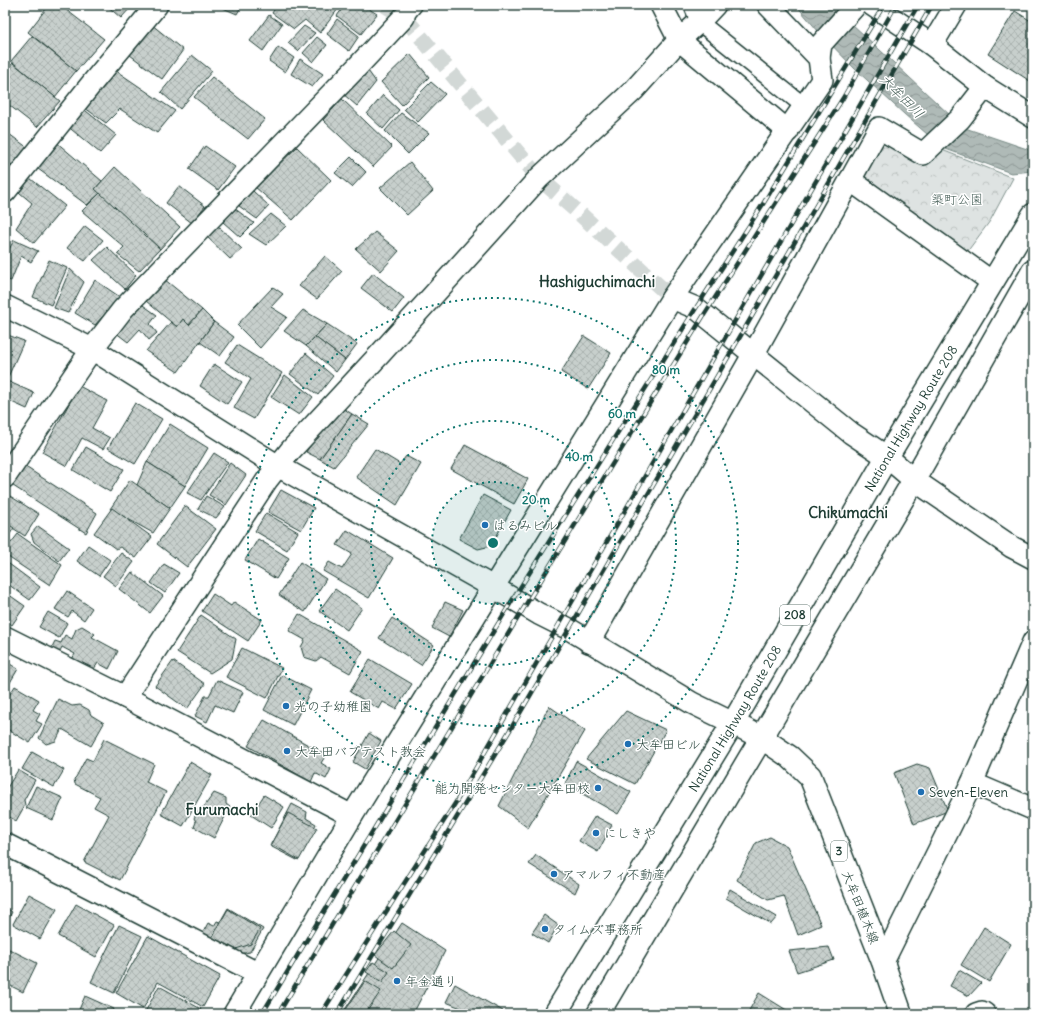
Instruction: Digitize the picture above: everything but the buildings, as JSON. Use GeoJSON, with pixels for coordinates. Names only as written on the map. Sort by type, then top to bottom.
{"type":"FeatureCollection","features":[{"type":"Feature","properties":{"kind":"main road","name":"National Highway Route 208"},"geometry":{"type":"LineString","coordinates":[[555,1014],[733,723],[887,457],[1033,215]]}},
{"type":"Feature","properties":{"kind":"main road","name":"208"},"geometry":{"type":"LineString","coordinates":[[598,1014],[914,480],[1033,271]]}},
{"type":"Feature","properties":{"kind":"main road","name":"大牟田植木線"},"geometry":{"type":"LineString","coordinates":[[733,723],[762,738],[790,757],[810,776],[883,962],[901,1014]]}},
{"type":"Feature","properties":{"kind":"street"},"geometry":{"type":"LineString","coordinates":[[5,192],[157,5]]}},
{"type":"Feature","properties":{"kind":"street"},"geometry":{"type":"LineString","coordinates":[[662,5],[679,40],[788,131]]}},
{"type":"Feature","properties":{"kind":"street"},"geometry":{"type":"LineString","coordinates":[[125,698],[267,480],[278,466],[539,178],[634,90],[679,40],[695,13],[715,5]]}},
{"type":"Feature","properties":{"kind":"street"},"geometry":{"type":"LineString","coordinates":[[768,5],[820,51]]}},
{"type":"Feature","properties":{"kind":"street"},"geometry":{"type":"LineString","coordinates":[[234,1014],[352,816],[672,298],[822,80],[820,51],[856,5]]}},
{"type":"Feature","properties":{"kind":"street"},"geometry":{"type":"LineString","coordinates":[[872,5],[932,45],[985,87],[1033,117]]}},
{"type":"Feature","properties":{"kind":"street"},"geometry":{"type":"LineString","coordinates":[[932,45],[956,5]]}},
{"type":"Feature","properties":{"kind":"street"},"geometry":{"type":"LineString","coordinates":[[5,477],[92,349],[123,309],[358,66],[409,11]]}},
{"type":"Feature","properties":{"kind":"street"},"geometry":{"type":"LineString","coordinates":[[695,13],[804,106]]}},
{"type":"Feature","properties":{"kind":"street"},"geometry":{"type":"LineString","coordinates":[[589,642],[753,355],[879,128],[923,154],[960,119],[985,87]]}},
{"type":"Feature","properties":{"kind":"street"},"geometry":{"type":"LineString","coordinates":[[850,180],[992,282]]}},
{"type":"Feature","properties":{"kind":"street"},"geometry":{"type":"LineString","coordinates":[[672,298],[696,308],[851,433],[887,457],[914,480],[1012,547],[1033,558]]}},
{"type":"Feature","properties":{"kind":"street"},"geometry":{"type":"LineString","coordinates":[[5,306],[92,349],[278,466],[530,609],[569,629],[692,703],[733,723]]}},
{"type":"Feature","properties":{"kind":"street"},"geometry":{"type":"LineString","coordinates":[[5,637],[352,816]]}},
{"type":"Feature","properties":{"kind":"street"},"geometry":{"type":"LineString","coordinates":[[883,962],[972,783],[1033,642]]}},
{"type":"Feature","properties":{"kind":"street"},"geometry":{"type":"LineString","coordinates":[[972,783],[1033,809]]}},
{"type":"Feature","properties":{"kind":"street"},"geometry":{"type":"LineString","coordinates":[[5,844],[257,974]]}},
{"type":"Feature","properties":{"kind":"street"},"geometry":{"type":"LineString","coordinates":[[976,1014],[982,1012],[985,1014]]}},
{"type":"Feature","properties":{"kind":"green space","name":"築町公園"},"geometry":{"type":"Polygon","coordinates":[[[882,140],[896,146],[922,165],[942,150],[1013,178],[990,221],[967,252],[869,183],[862,174],[882,140]]]}},
{"type":"Feature","properties":{"kind":"water","name":"大牟田川"},"geometry":{"type":"Polygon","coordinates":[[[796,5],[836,5],[851,23],[965,128],[1030,150],[1033,149],[1033,171],[1011,173],[943,148],[855,69],[818,31],[796,5]]]}},
{"type":"Feature","properties":{"kind":"tunnel"},"geometry":{"type":"LineString","coordinates":[[385,5],[404,17],[539,178],[672,298]]}},
{"type":"Feature","properties":{"kind":"railway"},"geometry":{"type":"LineString","coordinates":[[262,1014],[513,599],[763,204],[884,5]]}},
{"type":"Feature","properties":{"kind":"railway"},"geometry":{"type":"LineString","coordinates":[[278,1014],[525,606],[704,315],[843,98],[896,5]]}},
{"type":"Feature","properties":{"kind":"railway"},"geometry":{"type":"LineString","coordinates":[[321,1014],[456,802],[918,5]]}},
{"type":"Feature","properties":{"kind":"railway"},"geometry":{"type":"LineString","coordinates":[[337,1014],[513,725],[932,5]]}},
{"type":"Feature","properties":{"kind":"place","name":"はるみビル"},"geometry":{"type":"Point","coordinates":[485,525]}},
{"type":"Feature","properties":{"kind":"place","name":"光の子幼稚園"},"geometry":{"type":"Point","coordinates":[286,706]}},
{"type":"Feature","properties":{"kind":"place","name":"大牟田ビル"},"geometry":{"type":"Point","coordinates":[628,744]}},
{"type":"Feature","properties":{"kind":"place","name":"大牟田バプテスト教会"},"geometry":{"type":"Point","coordinates":[287,751]}},
{"type":"Feature","properties":{"kind":"place","name":"能力開発センター大牟田校"},"geometry":{"type":"Point","coordinates":[598,788]}},
{"type":"Feature","properties":{"kind":"place","name":"Seven-Eleven"},"geometry":{"type":"Point","coordinates":[921,792]}},
{"type":"Feature","properties":{"kind":"place","name":"にしきや"},"geometry":{"type":"Point","coordinates":[596,833]}},
{"type":"Feature","properties":{"kind":"place","name":"アマルフィ不動産"},"geometry":{"type":"Point","coordinates":[554,874]}},
{"type":"Feature","properties":{"kind":"place","name":"タイムズ事務所"},"geometry":{"type":"Point","coordinates":[545,929]}},
{"type":"Feature","properties":{"kind":"place","name":"年金通り"},"geometry":{"type":"Point","coordinates":[397,981]}},
{"type":"Feature","properties":{"kind":"district","name":"Hashiguchimachi"},"geometry":{"type":"Point","coordinates":[597,282]}},
{"type":"Feature","properties":{"kind":"district","name":"Chikumachi"},"geometry":{"type":"Point","coordinates":[848,513]}},
{"type":"Feature","properties":{"kind":"district","name":"Furumachi"},"geometry":{"type":"Point","coordinates":[222,810]}}]}
